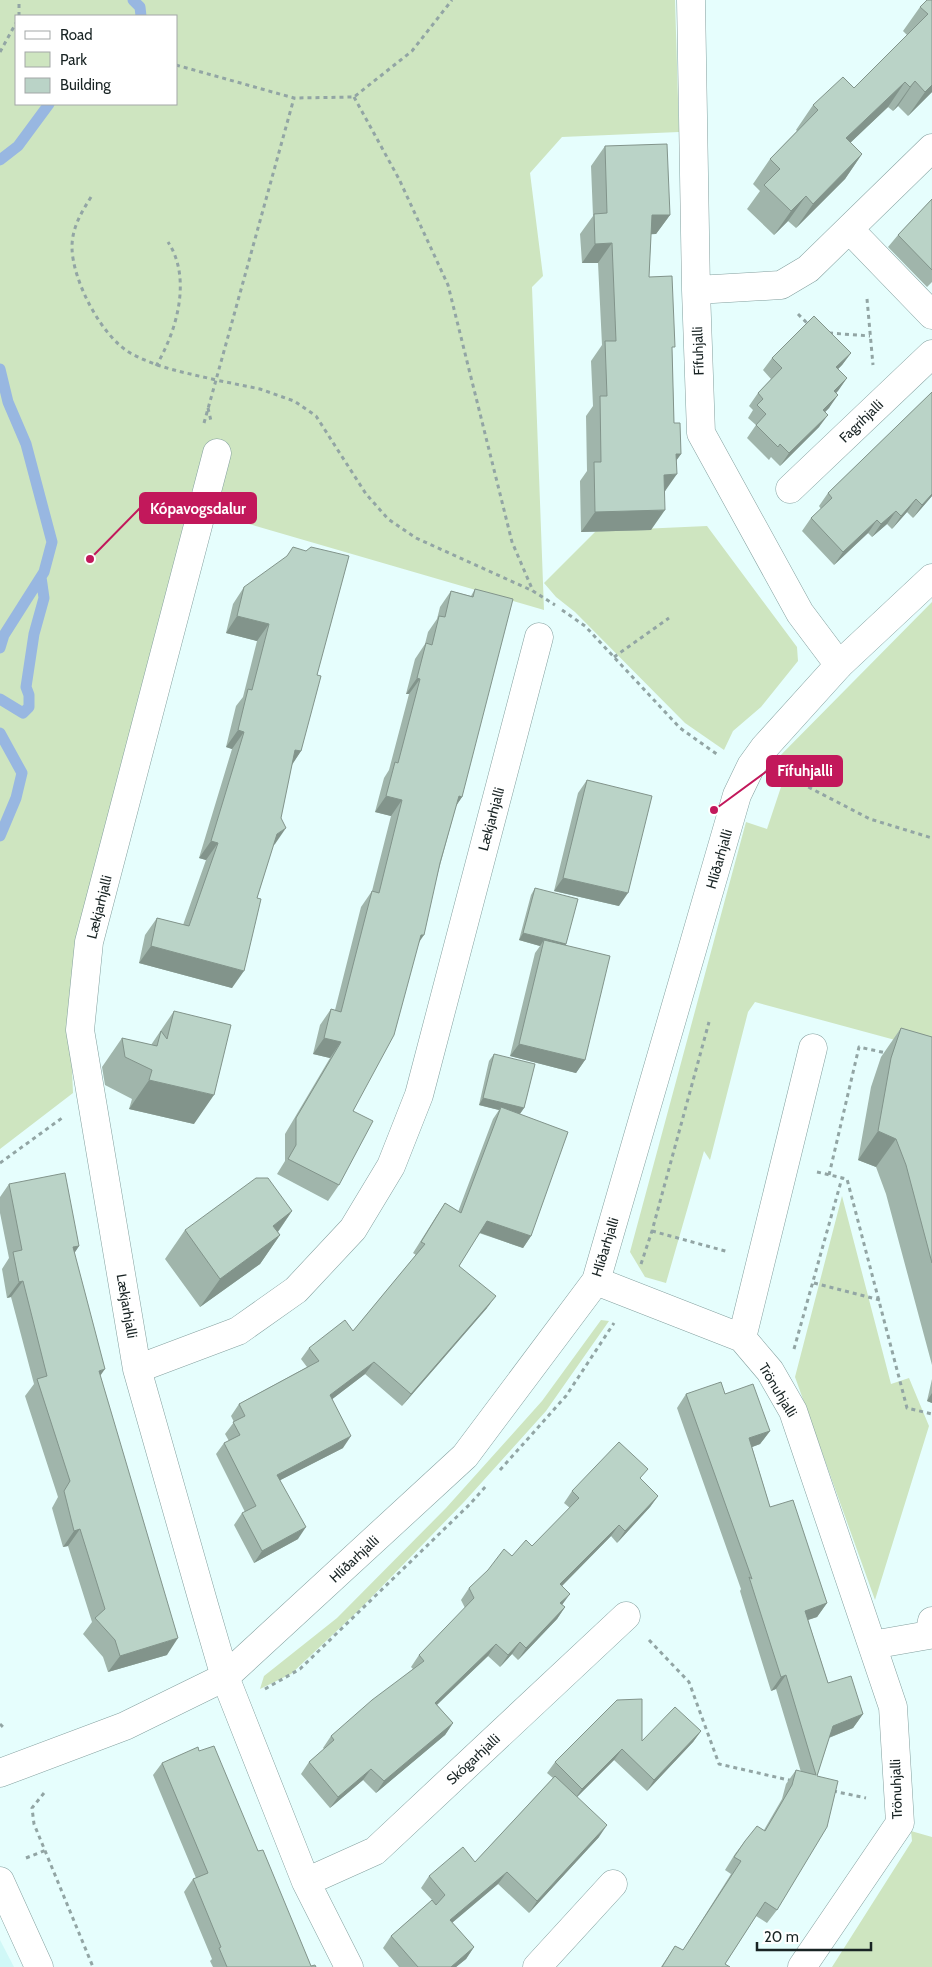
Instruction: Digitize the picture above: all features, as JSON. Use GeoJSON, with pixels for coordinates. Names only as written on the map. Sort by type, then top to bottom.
{"type":"FeatureCollection","features":[{"type":"Feature","properties":{"kind":"street","name":"Fífuhjalli"},"geometry":{"type":"LineString","coordinates":[[691,0],[696,290],[701,433],[800,613],[839,665]]}},
{"type":"Feature","properties":{"kind":"street"},"geometry":{"type":"LineString","coordinates":[[696,290],[781,285],[808,269],[932,148]]}},
{"type":"Feature","properties":{"kind":"street"},"geometry":{"type":"LineString","coordinates":[[849,229],[932,315]]}},
{"type":"Feature","properties":{"kind":"street","name":"Fagrihjalli"},"geometry":{"type":"LineString","coordinates":[[790,489],[932,354]]}},
{"type":"Feature","properties":{"kind":"street","name":"Lækjarhjalli"},"geometry":{"type":"LineString","coordinates":[[218,453],[89,942],[80,1030],[137,1369],[225,1677]]}},
{"type":"Feature","properties":{"kind":"street","name":"Hlíðarhjalli"},"geometry":{"type":"LineString","coordinates":[[0,1773],[125,1726],[225,1677],[465,1456],[596,1280],[738,795],[749,770],[764,748],[839,665],[932,578]]}},
{"type":"Feature","properties":{"kind":"street","name":"Lækjarhjalli"},"geometry":{"type":"LineString","coordinates":[[137,1369],[238,1331],[296,1290],[353,1229],[391,1166],[418,1094],[539,637]]}},
{"type":"Feature","properties":{"kind":"street"},"geometry":{"type":"LineString","coordinates":[[742,1338],[813,1048]]}},
{"type":"Feature","properties":{"kind":"street","name":"Trönuhjalli"},"geometry":{"type":"LineString","coordinates":[[596,1280],[742,1338],[770,1371],[793,1411],[893,1707],[900,1823],[802,1967]]}},
{"type":"Feature","properties":{"kind":"street","name":"Skógarhjalli"},"geometry":{"type":"LineString","coordinates":[[306,1882],[375,1851],[626,1616]]}},
{"type":"Feature","properties":{"kind":"street"},"geometry":{"type":"LineString","coordinates":[[872,1646],[928,1635],[932,1621]]}},
{"type":"Feature","properties":{"kind":"street"},"geometry":{"type":"LineString","coordinates":[[225,1677],[306,1882],[349,1967]]}},
{"type":"Feature","properties":{"kind":"street"},"geometry":{"type":"LineString","coordinates":[[0,1881],[39,1967]]}},
{"type":"Feature","properties":{"kind":"street"},"geometry":{"type":"LineString","coordinates":[[536,1967],[614,1884]]}},
{"type":"Feature","properties":{"kind":"path"},"geometry":{"type":"LineString","coordinates":[[19,15],[20,0]]}},
{"type":"Feature","properties":{"kind":"path"},"geometry":{"type":"LineString","coordinates":[[178,65],[294,98],[354,97],[412,50],[452,0]]}},
{"type":"Feature","properties":{"kind":"path"},"geometry":{"type":"LineString","coordinates":[[0,52],[15,25]]}},
{"type":"Feature","properties":{"kind":"path"},"geometry":{"type":"LineString","coordinates":[[354,97],[399,179],[448,285],[512,542],[533,591]]}},
{"type":"Feature","properties":{"kind":"path"},"geometry":{"type":"LineString","coordinates":[[202,429],[294,98]]}},
{"type":"Feature","properties":{"kind":"path"},"geometry":{"type":"LineString","coordinates":[[91,197],[81,212],[74,228],[73,263],[78,280],[89,302],[115,339],[130,353],[156,366],[260,389],[294,401],[316,416],[366,494],[388,518],[416,538],[533,591],[585,626],[680,728],[728,762],[782,785],[791,769]]}},
{"type":"Feature","properties":{"kind":"path"},"geometry":{"type":"LineString","coordinates":[[156,366],[167,348],[179,302],[179,278],[176,255],[168,242]]}},
{"type":"Feature","properties":{"kind":"path"},"geometry":{"type":"LineString","coordinates":[[868,300],[873,363]]}},
{"type":"Feature","properties":{"kind":"path"},"geometry":{"type":"LineString","coordinates":[[823,332],[836,335],[870,336]]}},
{"type":"Feature","properties":{"kind":"path"},"geometry":{"type":"LineString","coordinates":[[614,657],[669,618]]}},
{"type":"Feature","properties":{"kind":"path"},"geometry":{"type":"LineString","coordinates":[[787,776],[870,819],[932,838]]}},
{"type":"Feature","properties":{"kind":"path"},"geometry":{"type":"LineString","coordinates":[[496,1474],[566,1396],[614,1322],[626,1292],[639,1271],[652,1231],[709,1021]]}},
{"type":"Feature","properties":{"kind":"path"},"geometry":{"type":"LineString","coordinates":[[829,1175],[859,1046],[895,1055]]}},
{"type":"Feature","properties":{"kind":"path"},"geometry":{"type":"LineString","coordinates":[[0,1163],[66,1114]]}},
{"type":"Feature","properties":{"kind":"path"},"geometry":{"type":"LineString","coordinates":[[785,1163],[847,1179],[907,1408],[932,1414]]}},
{"type":"Feature","properties":{"kind":"path"},"geometry":{"type":"LineString","coordinates":[[770,1371],[794,1349],[842,1178]]}},
{"type":"Feature","properties":{"kind":"path"},"geometry":{"type":"LineString","coordinates":[[652,1231],[761,1260]]}},
{"type":"Feature","properties":{"kind":"path"},"geometry":{"type":"LineString","coordinates":[[814,1283],[880,1300]]}},
{"type":"Feature","properties":{"kind":"path"},"geometry":{"type":"LineString","coordinates":[[614,1322],[620,1321]]}},
{"type":"Feature","properties":{"kind":"path"},"geometry":{"type":"LineString","coordinates":[[240,1715],[265,1689],[300,1669],[470,1504],[491,1480]]}},
{"type":"Feature","properties":{"kind":"path"},"geometry":{"type":"LineString","coordinates":[[626,1616],[689,1682],[719,1764],[795,1782]]}},
{"type":"Feature","properties":{"kind":"path"},"geometry":{"type":"LineString","coordinates":[[0,1724],[4,1728]]}},
{"type":"Feature","properties":{"kind":"path"},"geometry":{"type":"LineString","coordinates":[[823,1788],[880,1802],[900,1823]]}},
{"type":"Feature","properties":{"kind":"path"},"geometry":{"type":"LineString","coordinates":[[32,1808],[34,1824],[93,1967]]}},
{"type":"Feature","properties":{"kind":"path"},"geometry":{"type":"LineString","coordinates":[[26,1858],[46,1850]]}},
{"type":"Feature","properties":{"kind":"shaded area"},"geometry":{"type":"Polygon","coordinates":[[[0,1940],[14,1967],[0,1967],[0,1940]]]}},
{"type":"Feature","properties":{"kind":"green space"},"geometry":{"type":"Polygon","coordinates":[[[0,0],[675,0],[679,132],[562,137],[530,173],[543,276],[532,287],[544,610],[194,508],[70,1023],[73,1093],[0,1149],[0,0]]]}},
{"type":"Feature","properties":{"kind":"green space"},"geometry":{"type":"Polygon","coordinates":[[[707,526],[797,647],[798,661],[761,707],[733,731],[724,750],[685,723],[544,583],[596,531],[707,526]]]}},
{"type":"Feature","properties":{"kind":"green space"},"geometry":{"type":"Polygon","coordinates":[[[932,602],[932,1050],[755,1002],[748,1012],[710,1160],[704,1151],[666,1283],[645,1277],[630,1252],[746,822],[767,829],[785,775],[769,767],[932,602]]]}},
{"type":"Feature","properties":{"kind":"green space"},"geometry":{"type":"Polygon","coordinates":[[[842,1196],[891,1384],[909,1378],[929,1426],[875,1600],[795,1377],[842,1196]]]}},
{"type":"Feature","properties":{"kind":"green space"},"geometry":{"type":"Polygon","coordinates":[[[601,1320],[609,1321],[546,1411],[464,1502],[360,1609],[291,1674],[260,1689],[264,1676],[337,1618],[446,1508],[542,1401],[601,1320]]]}},
{"type":"Feature","properties":{"kind":"green space"},"geometry":{"type":"Polygon","coordinates":[[[911,1831],[932,1837],[932,1967],[832,1967],[912,1841],[911,1831]]]}},
{"type":"Feature","properties":{"kind":"building"},"geometry":{"type":"Polygon","coordinates":[[[927,0],[932,0],[932,85],[925,92],[915,81],[910,87],[905,82],[846,138],[862,154],[813,204],[806,196],[791,211],[764,185],[780,169],[770,159],[818,110],[813,105],[843,77],[854,88],[928,14],[920,7],[927,0]]]}},
{"type":"Feature","properties":{"kind":"building"},"geometry":{"type":"Polygon","coordinates":[[[667,144],[670,215],[652,215],[649,277],[672,276],[675,347],[672,347],[674,423],[680,423],[681,454],[676,454],[677,474],[664,475],[665,510],[595,512],[594,462],[601,462],[600,396],[607,396],[605,341],[616,341],[612,243],[595,244],[594,214],[607,213],[605,146],[667,144]]]}},
{"type":"Feature","properties":{"kind":"building"},"geometry":{"type":"Polygon","coordinates":[[[932,199],[932,270],[898,235],[932,199]]]}},
{"type":"Feature","properties":{"kind":"building"},"geometry":{"type":"Polygon","coordinates":[[[814,316],[851,353],[836,367],[847,378],[834,391],[838,395],[823,410],[828,415],[789,453],[780,444],[778,447],[756,425],[766,414],[757,405],[763,399],[758,393],[782,368],[772,358],[814,316]]]}},
{"type":"Feature","properties":{"kind":"building"},"geometry":{"type":"Polygon","coordinates":[[[932,392],[932,494],[922,505],[916,499],[901,516],[896,511],[881,524],[877,520],[843,552],[811,518],[832,498],[828,493],[932,392]]]}},
{"type":"Feature","properties":{"kind":"building"},"geometry":{"type":"Polygon","coordinates":[[[293,547],[306,551],[311,547],[349,556],[317,675],[321,676],[301,751],[295,750],[281,818],[286,828],[277,834],[257,898],[261,899],[244,971],[151,946],[157,918],[189,926],[218,843],[211,841],[244,732],[238,730],[248,689],[252,690],[269,624],[237,616],[244,587],[287,556],[293,547]]]}},
{"type":"Feature","properties":{"kind":"building"},"geometry":{"type":"Polygon","coordinates":[[[475,589],[513,599],[462,797],[459,796],[440,863],[424,935],[421,935],[394,1035],[353,1111],[373,1121],[339,1185],[288,1159],[296,1145],[296,1118],[341,1042],[324,1038],[331,1009],[341,1012],[372,891],[379,893],[402,800],[386,796],[395,762],[398,763],[420,679],[417,678],[426,643],[432,645],[439,616],[445,617],[451,591],[473,597],[475,589]]]}},
{"type":"Feature","properties":{"kind":"building"},"geometry":{"type":"Polygon","coordinates":[[[587,780],[652,796],[628,893],[563,878],[587,780]]]}},
{"type":"Feature","properties":{"kind":"building"},"geometry":{"type":"Polygon","coordinates":[[[535,888],[578,899],[566,944],[523,933],[535,888]]]}},
{"type":"Feature","properties":{"kind":"building"},"geometry":{"type":"Polygon","coordinates":[[[544,940],[610,956],[585,1060],[519,1044],[544,940]]]}},
{"type":"Feature","properties":{"kind":"building"},"geometry":{"type":"Polygon","coordinates":[[[174,1011],[231,1025],[214,1095],[149,1080],[152,1070],[125,1057],[122,1038],[157,1046],[161,1031],[167,1039],[174,1011]]]}},
{"type":"Feature","properties":{"kind":"building"},"geometry":{"type":"Polygon","coordinates":[[[901,1028],[932,1037],[932,1263],[906,1165],[896,1139],[878,1131],[891,1058],[901,1028]]]}},
{"type":"Feature","properties":{"kind":"building"},"geometry":{"type":"Polygon","coordinates":[[[494,1054],[535,1064],[524,1108],[483,1098],[494,1054]]]}},
{"type":"Feature","properties":{"kind":"building"},"geometry":{"type":"Polygon","coordinates":[[[501,1107],[568,1132],[531,1236],[487,1221],[459,1266],[496,1296],[411,1394],[374,1362],[330,1395],[351,1436],[277,1475],[306,1527],[262,1551],[242,1513],[256,1506],[224,1443],[240,1435],[233,1422],[245,1416],[239,1404],[319,1361],[309,1348],[345,1320],[353,1331],[425,1244],[421,1242],[445,1203],[461,1213],[501,1107]]]}},
{"type":"Feature","properties":{"kind":"building"},"geometry":{"type":"Polygon","coordinates":[[[65,1173],[79,1246],[73,1247],[105,1369],[99,1371],[178,1638],[120,1656],[115,1640],[95,1618],[105,1609],[80,1529],[74,1531],[64,1491],[70,1481],[37,1379],[47,1376],[23,1281],[19,1282],[13,1252],[22,1250],[9,1184],[65,1173]]]}},
{"type":"Feature","properties":{"kind":"building"},"geometry":{"type":"Polygon","coordinates":[[[256,1178],[268,1178],[292,1211],[273,1226],[280,1235],[220,1279],[185,1230],[256,1178]]]}},
{"type":"Feature","properties":{"kind":"building"},"geometry":{"type":"Polygon","coordinates":[[[721,1382],[725,1394],[753,1384],[770,1431],[749,1438],[770,1507],[793,1500],[827,1603],[805,1611],[828,1683],[851,1676],[863,1714],[833,1726],[817,1776],[838,1781],[827,1827],[777,1910],[765,1902],[725,1964],[730,1967],[662,1967],[675,1946],[683,1950],[741,1861],[734,1857],[745,1841],[757,1826],[765,1831],[792,1785],[796,1770],[816,1775],[786,1675],[781,1677],[749,1577],[752,1579],[686,1394],[721,1382]]]}},
{"type":"Feature","properties":{"kind":"building"},"geometry":{"type":"Polygon","coordinates":[[[619,1442],[648,1469],[640,1478],[658,1496],[625,1531],[619,1525],[560,1584],[570,1594],[560,1603],[565,1607],[526,1648],[520,1642],[508,1655],[496,1644],[435,1703],[453,1723],[384,1781],[371,1769],[338,1797],[309,1762],[334,1740],[331,1736],[372,1700],[424,1661],[419,1655],[474,1598],[469,1588],[488,1570],[504,1549],[512,1556],[526,1540],[532,1546],[579,1498],[572,1491],[619,1442]]]}},
{"type":"Feature","properties":{"kind":"building"},"geometry":{"type":"Polygon","coordinates":[[[642,1699],[642,1741],[675,1707],[701,1731],[654,1780],[622,1749],[582,1789],[555,1762],[617,1700],[642,1699]]]}},
{"type":"Feature","properties":{"kind":"building"},"geometry":{"type":"Polygon","coordinates":[[[214,1746],[258,1851],[263,1850],[311,1966],[315,1965],[316,1967],[227,1967],[219,1948],[221,1947],[193,1879],[208,1873],[162,1763],[198,1747],[199,1751],[214,1746]]]}},
{"type":"Feature","properties":{"kind":"building"},"geometry":{"type":"Polygon","coordinates":[[[555,1776],[607,1825],[537,1901],[507,1872],[450,1920],[474,1947],[451,1967],[418,1967],[391,1936],[432,1900],[436,1905],[445,1895],[429,1876],[463,1847],[475,1862],[555,1776]]]}},
{"type":"Feature","properties":{"kind":"waterway"},"geometry":{"type":"LineString","coordinates":[[133,0],[140,7],[141,15]]}},
{"type":"Feature","properties":{"kind":"waterway"},"geometry":{"type":"LineString","coordinates":[[0,160],[18,146],[48,105]]}},
{"type":"Feature","properties":{"kind":"waterway"},"geometry":{"type":"LineString","coordinates":[[0,369],[8,402],[26,444],[52,542],[44,572],[4,635],[0,648]]}},
{"type":"Feature","properties":{"kind":"waterway"},"geometry":{"type":"LineString","coordinates":[[0,699],[23,713],[29,707],[29,695],[26,687],[34,634],[44,598],[41,577]]}},
{"type":"Feature","properties":{"kind":"waterway"},"geometry":{"type":"LineString","coordinates":[[0,733],[22,773],[16,798],[0,836]]}},
{"type":"Feature","properties":{"kind":"place","name":"Kópavogsdalur"},"geometry":{"type":"Point","coordinates":[90,559]}},
{"type":"Feature","properties":{"kind":"place","name":"Fífuhjalli"},"geometry":{"type":"Point","coordinates":[714,810]}}]}
